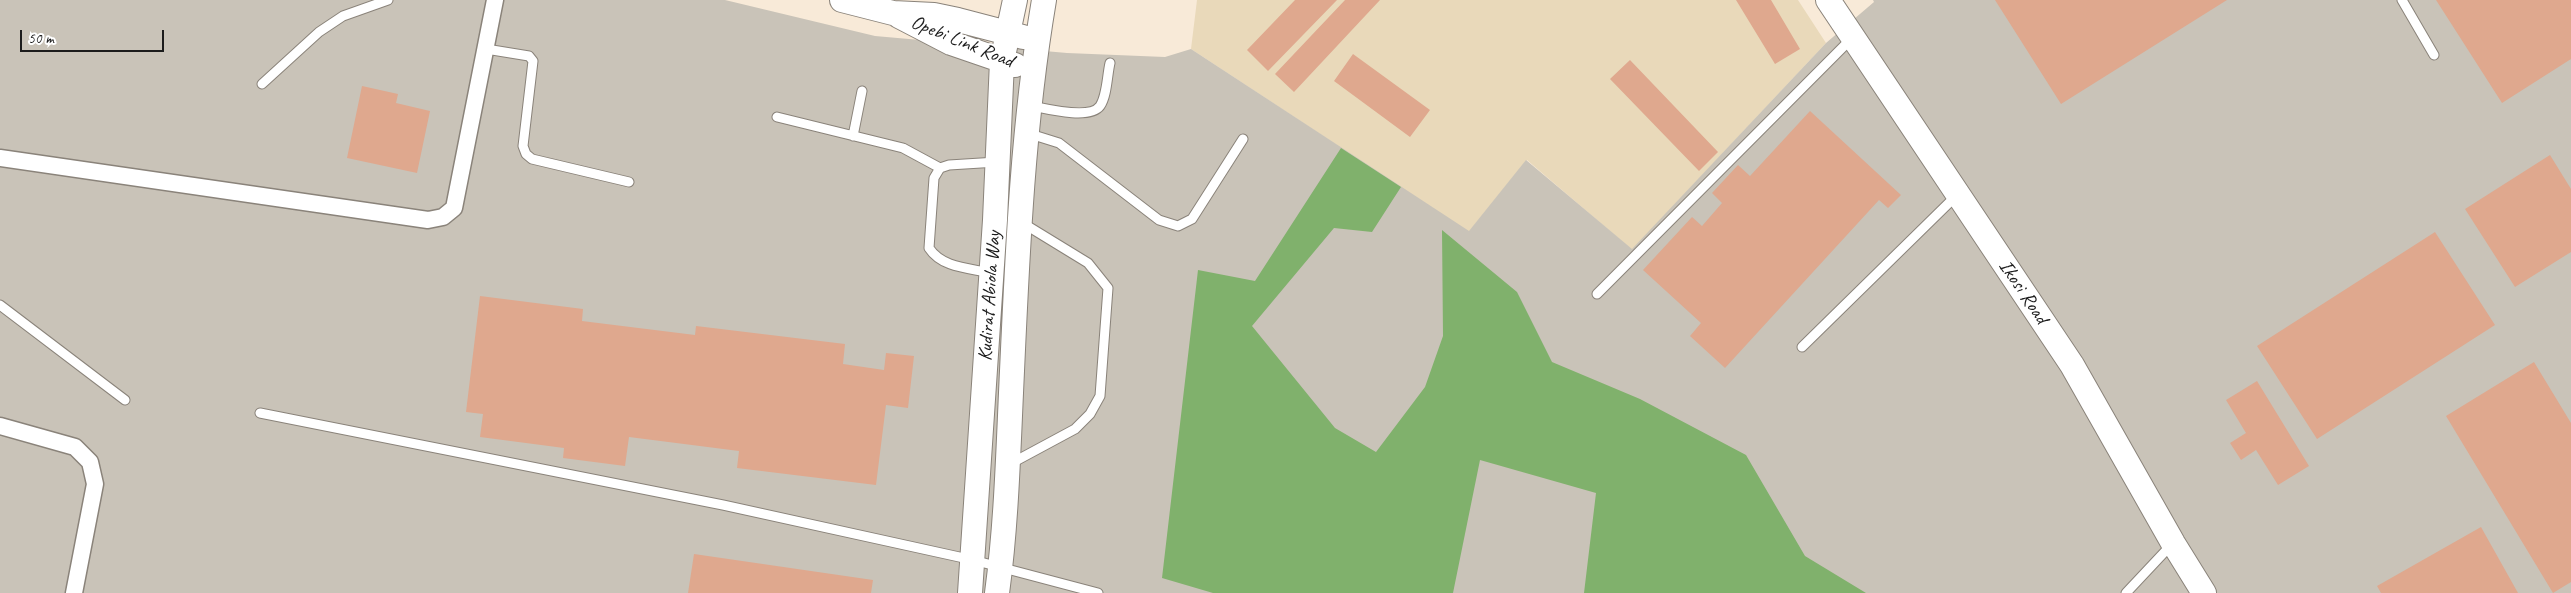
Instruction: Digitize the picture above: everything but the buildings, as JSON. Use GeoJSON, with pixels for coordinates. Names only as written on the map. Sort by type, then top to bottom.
{"type":"FeatureCollection","features":[{"type":"Feature","properties":{"kind":"main road","name":"Opebi Link Road"},"geometry":{"type":"LineString","coordinates":[[842,0],[893,13],[934,15],[1008,32],[1037,41]]}},
{"type":"Feature","properties":{"kind":"main road","name":"Kudirat Abiola Way"},"geometry":{"type":"LineString","coordinates":[[970,593],[992,273],[1002,61],[1015,0]]}},
{"type":"Feature","properties":{"kind":"main road","name":"Kudirat Abiola Way"},"geometry":{"type":"LineString","coordinates":[[997,593],[1008,465],[1019,220],[1032,69],[1044,0]]}},
{"type":"Feature","properties":{"kind":"main road","name":"Ikosi Road"},"geometry":{"type":"LineString","coordinates":[[1828,0],[2072,365],[2173,543],[2204,593]]}},
{"type":"Feature","properties":{"kind":"main road","name":"Opebi Link Road"},"geometry":{"type":"LineString","coordinates":[[893,13],[952,43],[1002,61],[1032,69]]}},
{"type":"Feature","properties":{"kind":"street"},"geometry":{"type":"LineString","coordinates":[[0,158],[428,220],[443,217],[454,208],[495,0]]}},
{"type":"Feature","properties":{"kind":"street"},"geometry":{"type":"LineString","coordinates":[[0,426],[75,447],[90,462],[95,484],[74,593]]}},
{"type":"Feature","properties":{"kind":"lane"},"geometry":{"type":"LineString","coordinates":[[262,84],[319,32],[343,16],[388,0]]}},
{"type":"Feature","properties":{"kind":"lane"},"geometry":{"type":"LineString","coordinates":[[2402,0],[2434,55]]}},
{"type":"Feature","properties":{"kind":"lane"},"geometry":{"type":"LineString","coordinates":[[1597,294],[1852,38]]}},
{"type":"Feature","properties":{"kind":"lane"},"geometry":{"type":"LineString","coordinates":[[486,48],[529,56],[533,61],[524,146],[526,154],[532,159],[629,182]]}},
{"type":"Feature","properties":{"kind":"lane"},"geometry":{"type":"LineString","coordinates":[[1029,106],[1083,114],[1092,112],[1101,104],[1110,63]]}},
{"type":"Feature","properties":{"kind":"lane"},"geometry":{"type":"LineString","coordinates":[[853,136],[862,91]]}},
{"type":"Feature","properties":{"kind":"lane"},"geometry":{"type":"LineString","coordinates":[[777,117],[903,148],[940,168]]}},
{"type":"Feature","properties":{"kind":"lane"},"geometry":{"type":"LineString","coordinates":[[1027,132],[1058,143],[1159,220],[1178,226],[1192,219],[1243,139]]}},
{"type":"Feature","properties":{"kind":"lane"},"geometry":{"type":"LineString","coordinates":[[992,273],[943,263],[935,257],[929,248],[934,178],[940,168],[949,165],[998,162]]}},
{"type":"Feature","properties":{"kind":"lane"},"geometry":{"type":"LineString","coordinates":[[1802,347],[1957,195]]}},
{"type":"Feature","properties":{"kind":"lane"},"geometry":{"type":"LineString","coordinates":[[1008,465],[1075,429],[1090,414],[1100,396],[1108,288],[1088,262],[1019,220]]}},
{"type":"Feature","properties":{"kind":"lane"},"geometry":{"type":"LineString","coordinates":[[0,305],[125,400]]}},
{"type":"Feature","properties":{"kind":"lane"},"geometry":{"type":"LineString","coordinates":[[260,413],[723,505],[973,560],[1000,569],[1098,593]]}},
{"type":"Feature","properties":{"kind":"lane"},"geometry":{"type":"LineString","coordinates":[[2126,593],[2173,543]]}},
{"type":"Feature","properties":{"kind":"shaded area"},"geometry":{"type":"Polygon","coordinates":[[[0,0],[725,0],[875,36],[1067,53],[1165,57],[1191,49],[1469,231],[1526,160],[1632,249],[1826,43],[1874,2],[1873,0],[2571,0],[2571,593],[0,593],[0,0]]]}},
{"type":"Feature","properties":{"kind":"shaded area"},"geometry":{"type":"Polygon","coordinates":[[[1197,0],[1798,0],[1826,43],[1632,250],[1527,160],[1469,232],[1191,49],[1197,0]]]}},
{"type":"Feature","properties":{"kind":"green space"},"geometry":{"type":"Polygon","coordinates":[[[1341,148],[1401,187],[1372,232],[1334,228],[1252,326],[1335,428],[1376,452],[1425,387],[1443,336],[1442,230],[1517,292],[1552,362],[1640,399],[1746,455],[1805,556],[1866,593],[1584,593],[1596,493],[1480,460],[1453,593],[1213,593],[1162,578],[1198,270],[1255,281],[1341,148]]]}}]}
